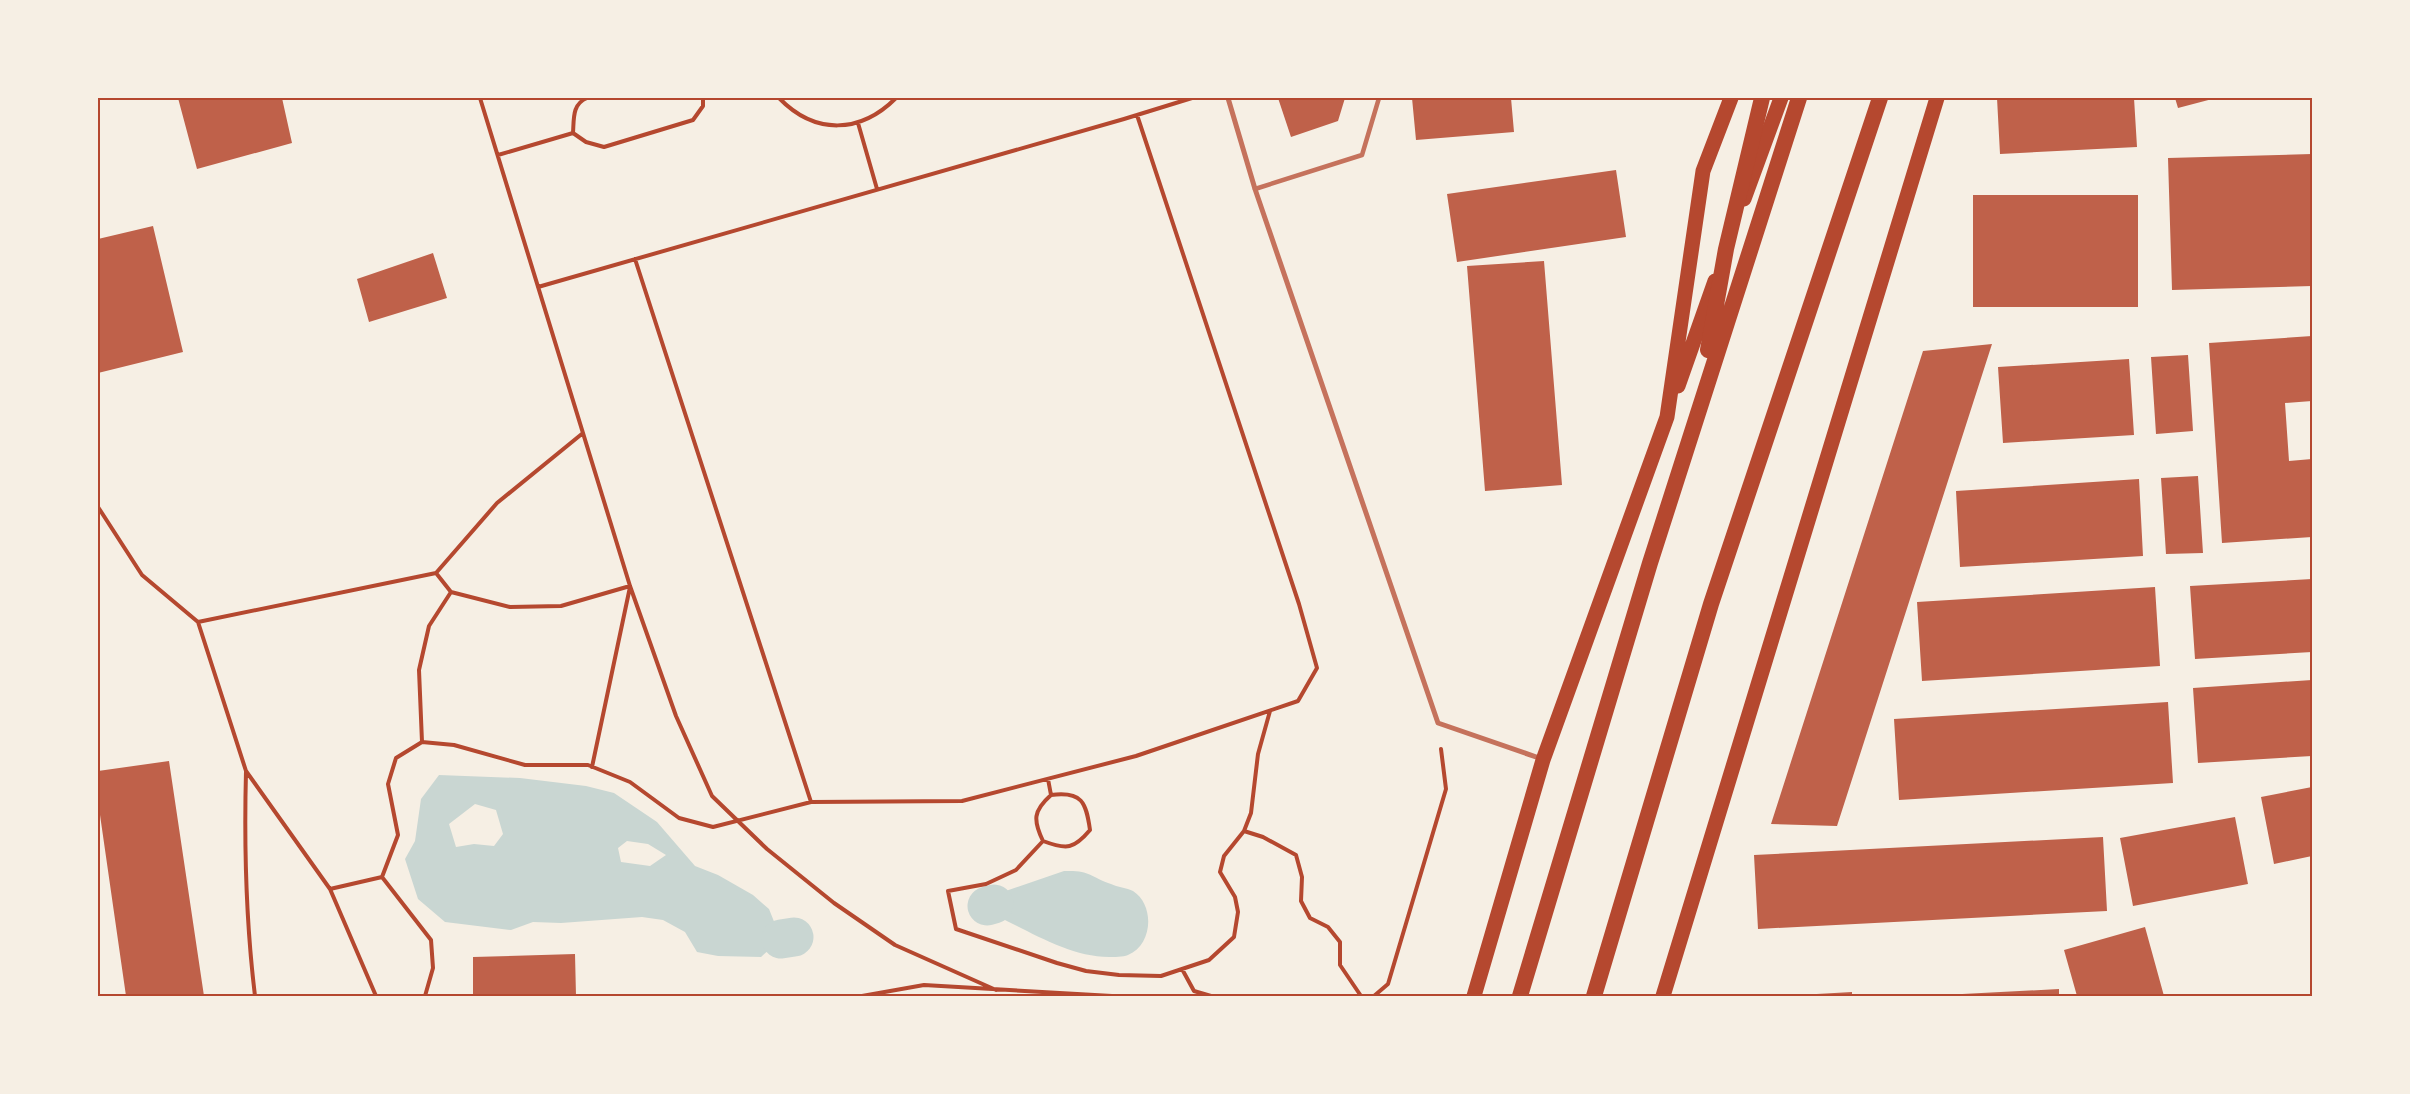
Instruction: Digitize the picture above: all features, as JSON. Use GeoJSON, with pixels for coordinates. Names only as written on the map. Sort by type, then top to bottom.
{"type":"FeatureCollection","features":[{"type":"Feature","properties":{"kind":"highway"},"geometry":{"type":"LineString","coordinates":[[1696,419],[1726,249],[1762,98]]}},
{"type":"Feature","properties":{"kind":"highway"},"geometry":{"type":"LineString","coordinates":[[1520,996],[1650,563],[1799,98]]}},
{"type":"Feature","properties":{"kind":"highway"},"geometry":{"type":"LineString","coordinates":[[1594,996],[1711,604],[1880,98]]}},
{"type":"Feature","properties":{"kind":"main road"},"geometry":{"type":"LineString","coordinates":[[1474,996],[1543,760],[1780,98]]}},
{"type":"Feature","properties":{"kind":"main road"},"geometry":{"type":"LineString","coordinates":[[1663,996],[1937,98]]}},
{"type":"Feature","properties":{"kind":"main road"},"geometry":{"type":"LineString","coordinates":[[1667,417],[1703,171],[1733,100]]}},
{"type":"Feature","properties":{"kind":"street"},"geometry":{"type":"LineString","coordinates":[[1228,98],[1255,189],[1438,723],[1543,760]]}},
{"type":"Feature","properties":{"kind":"lane"},"geometry":{"type":"LineString","coordinates":[[1255,189],[1362,155],[1379,98]]}},
{"type":"Feature","properties":{"kind":"path"},"geometry":{"type":"LineString","coordinates":[[480,98],[630,586],[676,716],[712,796],[767,849],[834,903],[895,945],[996,990]]}},
{"type":"Feature","properties":{"kind":"path"},"geometry":{"type":"LineString","coordinates":[[573,133],[574,111],[583,99],[587,98]]}},
{"type":"Feature","properties":{"kind":"path"},"geometry":{"type":"LineString","coordinates":[[573,133],[586,142],[604,147],[693,120],[703,106],[703,98]]}},
{"type":"Feature","properties":{"kind":"path"},"geometry":{"type":"LineString","coordinates":[[779,98],[792,111],[812,122],[835,126],[858,123],[878,114],[896,98]]}},
{"type":"Feature","properties":{"kind":"path"},"geometry":{"type":"LineString","coordinates":[[538,287],[1192,98]]}},
{"type":"Feature","properties":{"kind":"path"},"geometry":{"type":"LineString","coordinates":[[382,877],[398,836],[388,784],[396,758],[422,742],[454,745],[525,765],[560,764],[592,767],[630,782],[679,818],[713,826],[811,802],[962,801],[1136,756],[1298,701],[1317,668],[1296,593],[1137,115]]}},
{"type":"Feature","properties":{"kind":"path"},"geometry":{"type":"LineString","coordinates":[[858,123],[878,189]]}},
{"type":"Feature","properties":{"kind":"path"},"geometry":{"type":"LineString","coordinates":[[498,155],[573,133]]}},
{"type":"Feature","properties":{"kind":"path"},"geometry":{"type":"LineString","coordinates":[[635,259],[811,802]]}},
{"type":"Feature","properties":{"kind":"path"},"geometry":{"type":"LineString","coordinates":[[198,622],[436,573],[497,503],[583,433]]}},
{"type":"Feature","properties":{"kind":"path"},"geometry":{"type":"LineString","coordinates":[[98,507],[142,575],[198,622],[246,771],[330,889],[376,996]]}},
{"type":"Feature","properties":{"kind":"path"},"geometry":{"type":"LineString","coordinates":[[436,573],[451,592],[510,607],[561,606],[630,586]]}},
{"type":"Feature","properties":{"kind":"path"},"geometry":{"type":"LineString","coordinates":[[592,767],[630,586]]}},
{"type":"Feature","properties":{"kind":"path"},"geometry":{"type":"LineString","coordinates":[[422,742],[419,670],[429,626],[451,592]]}},
{"type":"Feature","properties":{"kind":"path"},"geometry":{"type":"LineString","coordinates":[[1043,841],[1016,870],[986,884],[948,891],[956,929],[1086,971],[1161,976],[1209,960],[1234,937],[1238,912],[1235,897],[1220,872],[1224,856],[1244,831],[1251,813],[1258,754],[1270,711]]}},
{"type":"Feature","properties":{"kind":"path"},"geometry":{"type":"LineString","coordinates":[[1374,996],[1388,984],[1446,789],[1438,723]]}},
{"type":"Feature","properties":{"kind":"path"},"geometry":{"type":"LineString","coordinates":[[246,771],[247,896],[255,996]]}},
{"type":"Feature","properties":{"kind":"path"},"geometry":{"type":"LineString","coordinates":[[1048,779],[1051,795]]}},
{"type":"Feature","properties":{"kind":"path"},"geometry":{"type":"LineString","coordinates":[[1067,793],[1080,798],[1087,810],[1090,830],[1078,844],[1061,848],[1043,841],[1035,824],[1039,806],[1051,795],[1067,793]]}},
{"type":"Feature","properties":{"kind":"path"},"geometry":{"type":"LineString","coordinates":[[1244,831],[1263,837],[1296,855],[1302,877],[1301,901],[1310,918],[1328,927],[1340,942],[1340,965],[1361,996]]}},
{"type":"Feature","properties":{"kind":"path"},"geometry":{"type":"LineString","coordinates":[[330,889],[382,877]]}},
{"type":"Feature","properties":{"kind":"path"},"geometry":{"type":"LineString","coordinates":[[382,877],[431,940],[432,968],[425,996]]}},
{"type":"Feature","properties":{"kind":"path"},"geometry":{"type":"LineString","coordinates":[[1182,969],[1194,991],[1210,996]]}},
{"type":"Feature","properties":{"kind":"path"},"geometry":{"type":"LineString","coordinates":[[862,996],[924,985],[1112,996]]}},
{"type":"Feature","properties":{"kind":"shaded area"},"geometry":{"type":"Polygon","coordinates":[[[439,775],[520,778],[586,786],[614,793],[657,822],[695,866],[718,875],[753,895],[769,909],[781,939],[761,957],[718,956],[697,952],[685,932],[663,920],[642,917],[561,923],[533,922],[511,930],[445,922],[418,899],[405,859],[415,841],[421,799],[439,775]],[[475,804],[449,824],[456,847],[474,844],[494,846],[503,834],[496,810],[475,804]],[[627,841],[618,848],[621,862],[650,866],[666,855],[648,844],[627,841]]]}},
{"type":"Feature","properties":{"kind":"shaded area"},"geometry":{"type":"Polygon","coordinates":[[[1064,871],[1084,873],[1133,891],[1140,897],[1148,915],[1148,924],[1142,943],[1136,950],[1128,955],[1116,957],[1080,953],[1052,943],[999,917],[994,904],[997,894],[1064,871]]]}},
{"type":"Feature","properties":{"kind":"building"},"geometry":{"type":"Polygon","coordinates":[[[178,98],[282,98],[292,143],[197,169],[178,98]]]}},
{"type":"Feature","properties":{"kind":"building"},"geometry":{"type":"Polygon","coordinates":[[[1278,98],[1345,98],[1338,121],[1291,137],[1278,98]]]}},
{"type":"Feature","properties":{"kind":"building"},"geometry":{"type":"Polygon","coordinates":[[[1412,98],[1511,98],[1514,132],[1416,140],[1412,98]]]}},
{"type":"Feature","properties":{"kind":"building"},"geometry":{"type":"Polygon","coordinates":[[[1997,98],[2134,98],[2137,147],[2000,154],[1997,98]]]}},
{"type":"Feature","properties":{"kind":"building"},"geometry":{"type":"Polygon","coordinates":[[[2175,98],[2216,98],[2178,108],[2175,98]]]}},
{"type":"Feature","properties":{"kind":"building"},"geometry":{"type":"Polygon","coordinates":[[[2312,154],[2312,286],[2172,290],[2168,158],[2312,154]]]}},
{"type":"Feature","properties":{"kind":"building"},"geometry":{"type":"Polygon","coordinates":[[[1616,170],[1626,237],[1457,262],[1447,194],[1616,170]]]}},
{"type":"Feature","properties":{"kind":"building"},"geometry":{"type":"Polygon","coordinates":[[[1973,195],[2138,195],[2138,307],[1973,307],[1973,195]]]}},
{"type":"Feature","properties":{"kind":"building"},"geometry":{"type":"Polygon","coordinates":[[[153,226],[183,352],[98,373],[98,239],[153,226]]]}},
{"type":"Feature","properties":{"kind":"building"},"geometry":{"type":"Polygon","coordinates":[[[433,253],[447,298],[369,322],[357,279],[433,253]]]}},
{"type":"Feature","properties":{"kind":"building"},"geometry":{"type":"Polygon","coordinates":[[[1544,261],[1562,485],[1485,491],[1467,266],[1544,261]]]}},
{"type":"Feature","properties":{"kind":"building"},"geometry":{"type":"Polygon","coordinates":[[[2312,336],[2312,401],[2285,403],[2289,461],[2312,459],[2312,537],[2222,543],[2209,343],[2312,336]]]}},
{"type":"Feature","properties":{"kind":"building"},"geometry":{"type":"Polygon","coordinates":[[[1992,344],[1837,826],[1771,824],[1923,351],[1992,344]]]}},
{"type":"Feature","properties":{"kind":"building"},"geometry":{"type":"Polygon","coordinates":[[[2188,355],[2193,431],[2156,434],[2151,357],[2188,355]]]}},
{"type":"Feature","properties":{"kind":"building"},"geometry":{"type":"Polygon","coordinates":[[[2129,359],[2134,435],[2003,443],[1998,367],[2129,359]]]}},
{"type":"Feature","properties":{"kind":"building"},"geometry":{"type":"Polygon","coordinates":[[[2198,476],[2203,553],[2166,554],[2161,478],[2198,476]]]}},
{"type":"Feature","properties":{"kind":"building"},"geometry":{"type":"Polygon","coordinates":[[[2139,479],[2143,556],[1960,567],[1956,491],[2139,479]]]}},
{"type":"Feature","properties":{"kind":"building"},"geometry":{"type":"Polygon","coordinates":[[[2312,579],[2312,652],[2195,659],[2190,586],[2312,579]]]}},
{"type":"Feature","properties":{"kind":"building"},"geometry":{"type":"Polygon","coordinates":[[[2155,587],[2160,666],[1922,681],[1917,602],[2155,587]]]}},
{"type":"Feature","properties":{"kind":"building"},"geometry":{"type":"Polygon","coordinates":[[[2312,680],[2312,756],[2198,763],[2193,688],[2312,680]]]}},
{"type":"Feature","properties":{"kind":"building"},"geometry":{"type":"Polygon","coordinates":[[[2168,702],[2173,783],[1899,800],[1894,719],[2168,702]]]}},
{"type":"Feature","properties":{"kind":"building"},"geometry":{"type":"Polygon","coordinates":[[[169,761],[204,996],[126,996],[98,801],[98,771],[169,761]]]}},
{"type":"Feature","properties":{"kind":"building"},"geometry":{"type":"Polygon","coordinates":[[[2312,787],[2312,856],[2274,864],[2261,797],[2312,787]]]}},
{"type":"Feature","properties":{"kind":"building"},"geometry":{"type":"Polygon","coordinates":[[[2235,817],[2248,884],[2133,906],[2120,838],[2235,817]]]}},
{"type":"Feature","properties":{"kind":"building"},"geometry":{"type":"Polygon","coordinates":[[[2103,837],[2107,911],[1758,929],[1754,855],[2103,837]]]}},
{"type":"Feature","properties":{"kind":"building"},"geometry":{"type":"Polygon","coordinates":[[[2145,927],[2164,996],[2077,996],[2064,950],[2145,927]]]}},
{"type":"Feature","properties":{"kind":"building"},"geometry":{"type":"Polygon","coordinates":[[[575,954],[576,996],[473,996],[473,957],[575,954]]]}},
{"type":"Feature","properties":{"kind":"building"},"geometry":{"type":"Polygon","coordinates":[[[2059,989],[2059,996],[1943,996],[1943,995],[2059,989]]]}},
{"type":"Feature","properties":{"kind":"building"},"geometry":{"type":"Polygon","coordinates":[[[1852,992],[1852,996],[1799,996],[1799,995],[1852,992]]]}},
{"type":"Feature","properties":{"kind":"waterway"},"geometry":{"type":"LineString","coordinates":[[987,906],[994,904]]}},
{"type":"Feature","properties":{"kind":"waterway"},"geometry":{"type":"LineString","coordinates":[[781,939],[794,937]]}}]}
